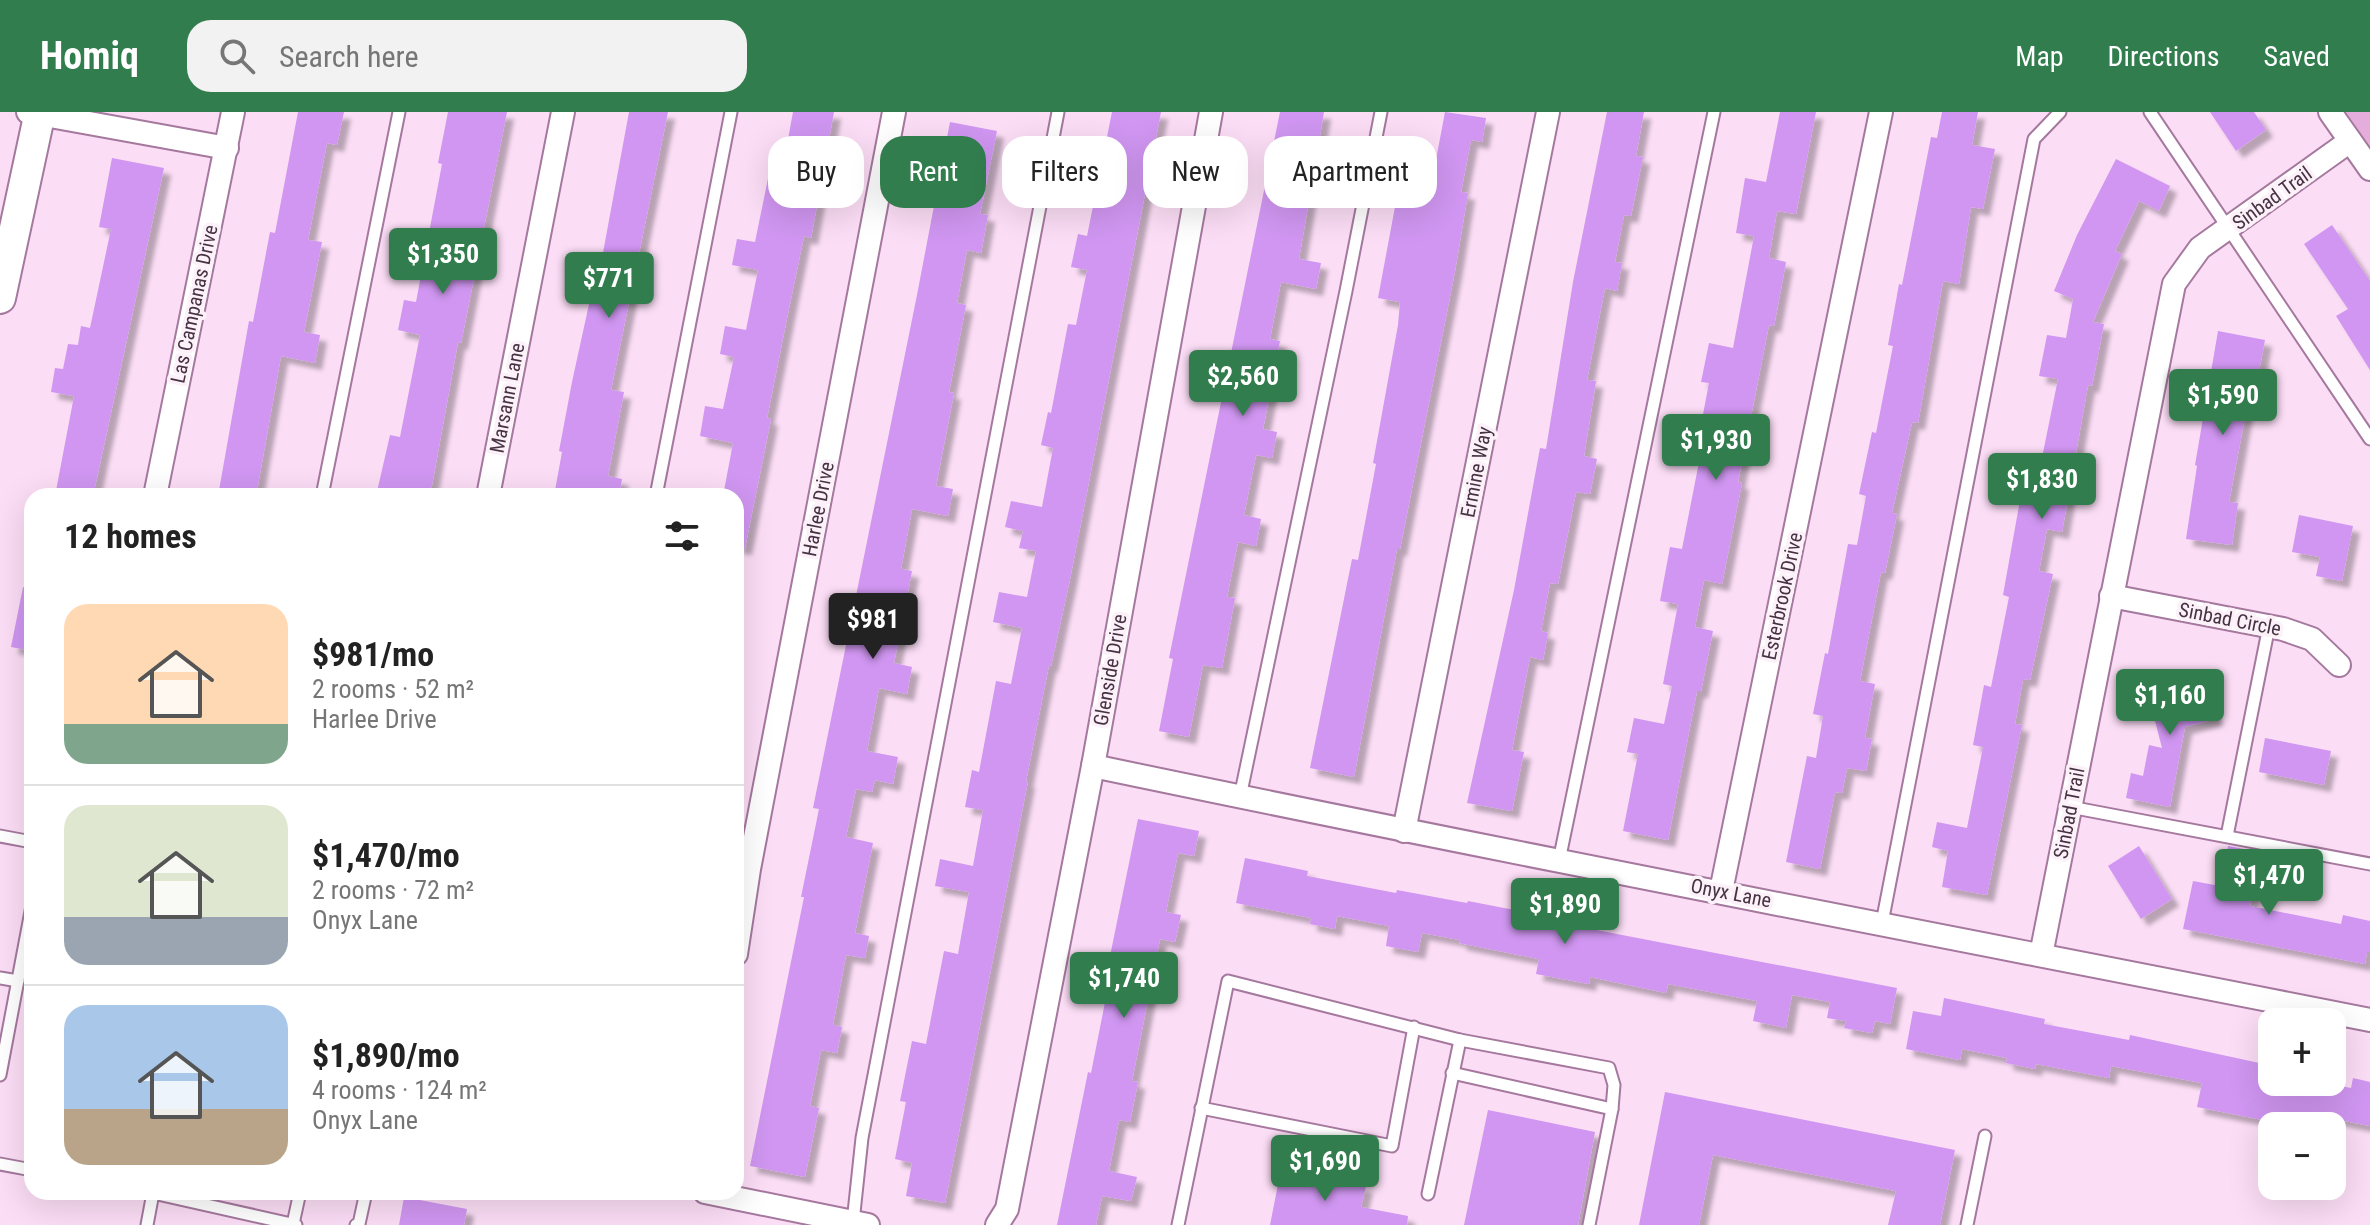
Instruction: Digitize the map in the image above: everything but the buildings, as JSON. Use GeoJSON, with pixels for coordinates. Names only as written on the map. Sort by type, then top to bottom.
{"type":"FeatureCollection","features":[{"type":"Feature","properties":{"kind":"main road"},"geometry":{"type":"LineString","coordinates":[[0,298],[39,112]]}},
{"type":"Feature","properties":{"kind":"street"},"geometry":{"type":"LineString","coordinates":[[27,112],[227,148]]}},
{"type":"Feature","properties":{"kind":"street","name":"Marsann Lane"},"geometry":{"type":"LineString","coordinates":[[490,488],[563,112]]}},
{"type":"Feature","properties":{"kind":"street","name":"Harlee Drive"},"geometry":{"type":"LineString","coordinates":[[744,857],[894,112]]}},
{"type":"Feature","properties":{"kind":"street","name":"Glenside Drive"},"geometry":{"type":"LineString","coordinates":[[997,1225],[1007,1209],[1093,766],[1211,112]]}},
{"type":"Feature","properties":{"kind":"street","name":"Ermine Way"},"geometry":{"type":"LineString","coordinates":[[1404,831],[1548,112]]}},
{"type":"Feature","properties":{"kind":"street","name":"Esterbrook Drive"},"geometry":{"type":"LineString","coordinates":[[1721,891],[1881,112]]}},
{"type":"Feature","properties":{"kind":"street"},"geometry":{"type":"LineString","coordinates":[[2330,112],[2370,169]]}},
{"type":"Feature","properties":{"kind":"street","name":"Las Campanas Drive"},"geometry":{"type":"LineString","coordinates":[[157,488],[227,148],[226,113]]}},
{"type":"Feature","properties":{"kind":"street","name":"Sinbad Trail"},"geometry":{"type":"LineString","coordinates":[[2041,955],[2174,284],[2200,248],[2350,141]]}},
{"type":"Feature","properties":{"kind":"street","name":"Sinbad Circle"},"geometry":{"type":"LineString","coordinates":[[2111,596],[2269,626],[2312,639],[2339,665]]}},
{"type":"Feature","properties":{"kind":"street","name":"Onyx Lane"},"geometry":{"type":"LineString","coordinates":[[1093,766],[1404,831],[2370,1020]]}},
{"type":"Feature","properties":{"kind":"street"},"geometry":{"type":"LineString","coordinates":[[743,1200],[858,1224]]}},
{"type":"Feature","properties":{"kind":"lane"},"geometry":{"type":"LineString","coordinates":[[324,488],[399,112]]}},
{"type":"Feature","properties":{"kind":"lane"},"geometry":{"type":"LineString","coordinates":[[658,488],[731,112]]}},
{"type":"Feature","properties":{"kind":"lane"},"geometry":{"type":"LineString","coordinates":[[858,1224],[862,1138],[1058,112]]}},
{"type":"Feature","properties":{"kind":"lane"},"geometry":{"type":"LineString","coordinates":[[1240,797],[1381,112]]}},
{"type":"Feature","properties":{"kind":"lane"},"geometry":{"type":"LineString","coordinates":[[1559,861],[1714,112]]}},
{"type":"Feature","properties":{"kind":"lane"},"geometry":{"type":"LineString","coordinates":[[1882,923],[2034,139],[2060,112]]}},
{"type":"Feature","properties":{"kind":"lane"},"geometry":{"type":"LineString","coordinates":[[2150,112],[2370,439]]}},
{"type":"Feature","properties":{"kind":"lane"},"geometry":{"type":"LineString","coordinates":[[2227,836],[2269,626]]}},
{"type":"Feature","properties":{"kind":"lane"},"geometry":{"type":"LineString","coordinates":[[2070,807],[2370,864]]}},
{"type":"Feature","properties":{"kind":"lane"},"geometry":{"type":"LineString","coordinates":[[0,836],[24,840]]}},
{"type":"Feature","properties":{"kind":"lane"},"geometry":{"type":"LineString","coordinates":[[0,1075],[24,949]]}},
{"type":"Feature","properties":{"kind":"lane"},"geometry":{"type":"LineString","coordinates":[[0,978],[18,981]]}},
{"type":"Feature","properties":{"kind":"lane"},"geometry":{"type":"LineString","coordinates":[[1178,1225],[1228,981],[1460,1040],[1609,1068],[1614,1085],[1612,1109],[1589,1225]]}},
{"type":"Feature","properties":{"kind":"lane"},"geometry":{"type":"LineString","coordinates":[[1201,1108],[1392,1146],[1414,1027]]}},
{"type":"Feature","properties":{"kind":"lane"},"geometry":{"type":"LineString","coordinates":[[1428,1194],[1460,1040]]}},
{"type":"Feature","properties":{"kind":"lane"},"geometry":{"type":"LineString","coordinates":[[1452,1073],[1612,1109]]}},
{"type":"Feature","properties":{"kind":"lane"},"geometry":{"type":"LineString","coordinates":[[1967,1225],[1985,1136]]}},
{"type":"Feature","properties":{"kind":"lane"},"geometry":{"type":"LineString","coordinates":[[0,1164],[24,1168]]}},
{"type":"Feature","properties":{"kind":"lane"},"geometry":{"type":"LineString","coordinates":[[147,1225],[149,1200]]}},
{"type":"Feature","properties":{"kind":"lane"},"geometry":{"type":"LineString","coordinates":[[185,1200],[295,1225],[299,1200]]}},
{"type":"Feature","properties":{"kind":"lane"},"geometry":{"type":"LineString","coordinates":[[356,1225],[359,1224],[364,1200]]}},
{"type":"Feature","properties":{"kind":"shaded area"},"geometry":{"type":"Polygon","coordinates":[[[2346,112],[2370,112],[2370,147],[2346,112]]]}}]}
